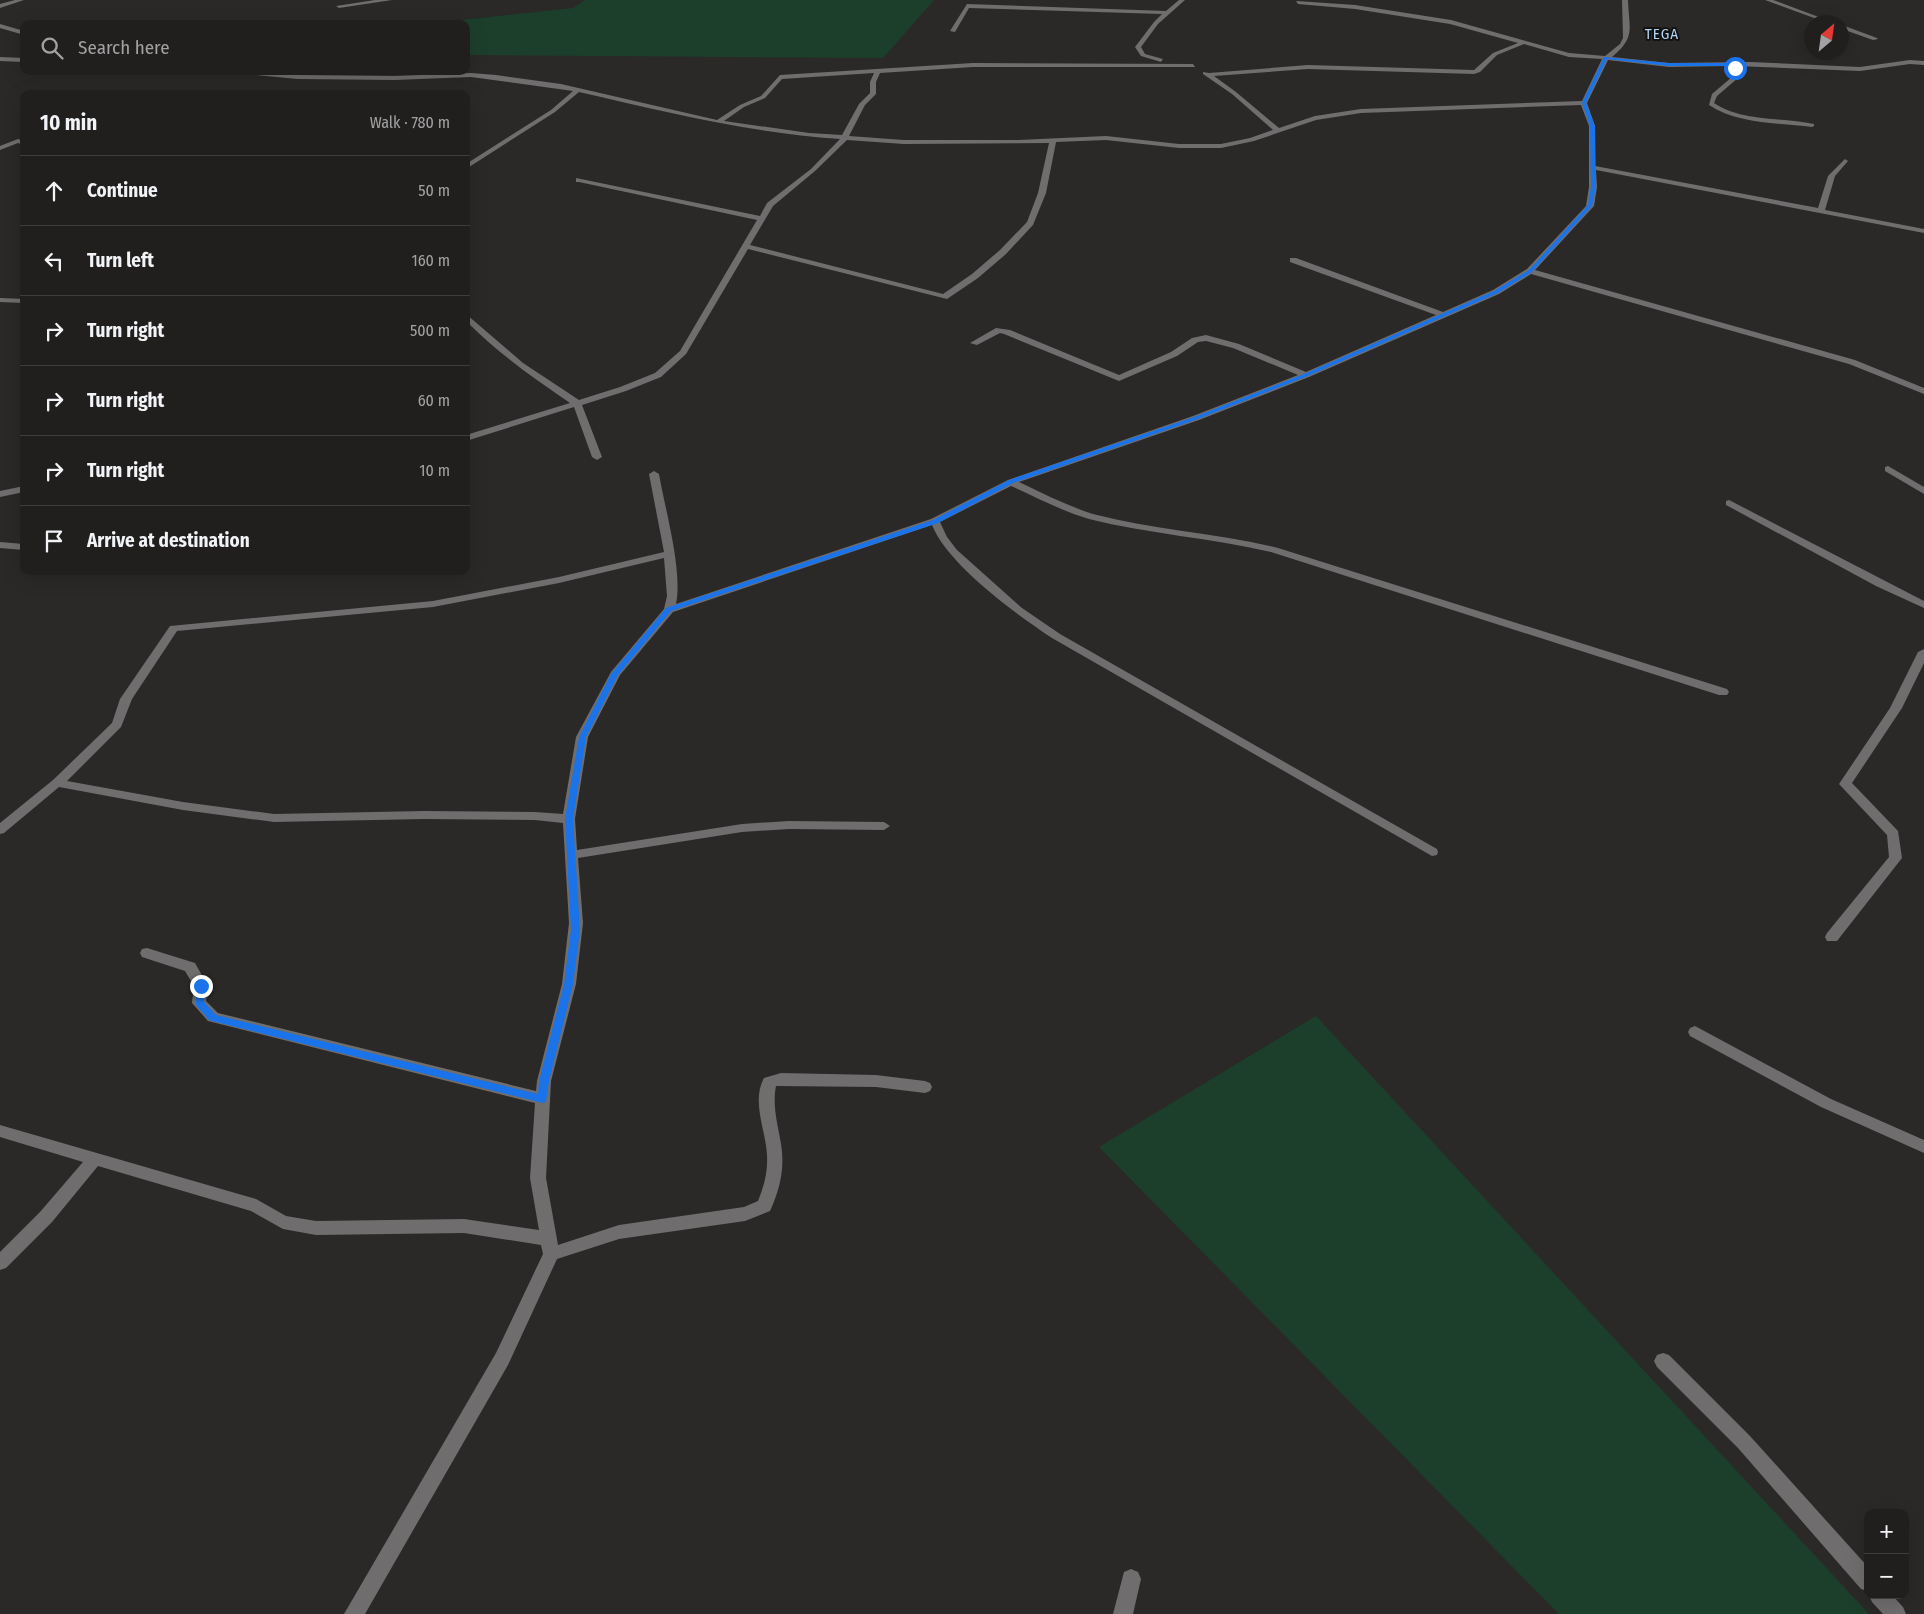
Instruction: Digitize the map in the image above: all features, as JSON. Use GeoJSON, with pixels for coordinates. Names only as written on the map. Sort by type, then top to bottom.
{"type":"FeatureCollection","features":[{"type":"Feature","properties":{"kind":"street"},"geometry":{"type":"LineString","coordinates":[[0,6],[21,0]]}},
{"type":"Feature","properties":{"kind":"street"},"geometry":{"type":"LineString","coordinates":[[339,6],[389,0]]}},
{"type":"Feature","properties":{"kind":"street"},"geometry":{"type":"LineString","coordinates":[[1182,0],[1156,24],[1138,47],[1143,55],[1156,60],[1193,66],[1234,93],[1277,130]]}},
{"type":"Feature","properties":{"kind":"street"},"geometry":{"type":"LineString","coordinates":[[668,610],[935,522],[1011,482],[1196,418],[1306,375],[1496,292],[1530,271],[1590,206],[1593,187],[1592,126],[1584,103],[1606,58],[1622,45],[1626,38],[1625,0]]}},
{"type":"Feature","properties":{"kind":"street"},"geometry":{"type":"LineString","coordinates":[[1768,0],[1810,15]]}},
{"type":"Feature","properties":{"kind":"street"},"geometry":{"type":"LineString","coordinates":[[1298,2],[1355,7],[1424,17],[1487,31],[1569,55],[1669,64],[1730,64],[1860,69],[1910,62],[1924,63]]}},
{"type":"Feature","properties":{"kind":"street"},"geometry":{"type":"LineString","coordinates":[[953,31],[967,6],[1168,13]]}},
{"type":"Feature","properties":{"kind":"street"},"geometry":{"type":"LineString","coordinates":[[0,26],[20,32]]}},
{"type":"Feature","properties":{"kind":"street"},"geometry":{"type":"LineString","coordinates":[[1849,30],[1875,39]]}},
{"type":"Feature","properties":{"kind":"street"},"geometry":{"type":"LineString","coordinates":[[1208,75],[1264,69],[1308,67],[1474,72],[1478,71],[1495,54],[1522,42]]}},
{"type":"Feature","properties":{"kind":"street"},"geometry":{"type":"LineString","coordinates":[[0,59],[20,60]]}},
{"type":"Feature","properties":{"kind":"street"},"geometry":{"type":"LineString","coordinates":[[1730,64],[1735,68],[1735,78],[1714,95],[1711,104],[1713,107],[1741,116],[1812,125]]}},
{"type":"Feature","properties":{"kind":"street"},"geometry":{"type":"LineString","coordinates":[[718,122],[742,106],[763,97],[780,77],[983,65],[1193,66]]}},
{"type":"Feature","properties":{"kind":"street"},"geometry":{"type":"LineString","coordinates":[[470,437],[624,389],[658,375],[683,352],[770,205],[813,170],[844,139],[862,104],[873,94],[873,82],[878,70]]}},
{"type":"Feature","properties":{"kind":"street"},"geometry":{"type":"LineString","coordinates":[[266,75],[354,78],[471,75],[513,78],[578,90],[718,122],[771,131],[844,139],[970,143],[1106,138],[1179,146],[1221,146],[1252,140],[1315,118],[1361,111],[1584,103]]}},
{"type":"Feature","properties":{"kind":"street"},"geometry":{"type":"LineString","coordinates":[[470,164],[553,111],[578,90]]}},
{"type":"Feature","properties":{"kind":"street"},"geometry":{"type":"LineString","coordinates":[[745,246],[794,257],[944,297],[975,276],[1003,252],[1030,223],[1042,193],[1053,140]]}},
{"type":"Feature","properties":{"kind":"street"},"geometry":{"type":"LineString","coordinates":[[0,148],[20,142]]}},
{"type":"Feature","properties":{"kind":"street"},"geometry":{"type":"LineString","coordinates":[[1821,210],[1832,176],[1846,161]]}},
{"type":"Feature","properties":{"kind":"street"},"geometry":{"type":"LineString","coordinates":[[1592,167],[1924,231]]}},
{"type":"Feature","properties":{"kind":"street"},"geometry":{"type":"LineString","coordinates":[[579,180],[763,219]]}},
{"type":"Feature","properties":{"kind":"street"},"geometry":{"type":"LineString","coordinates":[[1293,260],[1443,315]]}},
{"type":"Feature","properties":{"kind":"street"},"geometry":{"type":"LineString","coordinates":[[1530,271],[1852,362],[1924,390]]}},
{"type":"Feature","properties":{"kind":"street"},"geometry":{"type":"LineString","coordinates":[[0,300],[20,301]]}},
{"type":"Feature","properties":{"kind":"street"},"geometry":{"type":"LineString","coordinates":[[470,320],[520,365],[577,403],[597,456]]}},
{"type":"Feature","properties":{"kind":"street"},"geometry":{"type":"LineString","coordinates":[[974,343],[999,330],[1120,378],[1174,354],[1195,340],[1206,338],[1236,346],[1306,375]]}},
{"type":"Feature","properties":{"kind":"street"},"geometry":{"type":"LineString","coordinates":[[1888,469],[1924,491]]}},
{"type":"Feature","properties":{"kind":"street"},"geometry":{"type":"LineString","coordinates":[[354,1614],[502,1360],[550,1246],[538,1178],[544,1081],[569,984],[576,930],[569,819],[582,737],[615,674],[668,610],[672,596],[669,554],[654,474]]}},
{"type":"Feature","properties":{"kind":"street"},"geometry":{"type":"LineString","coordinates":[[1011,482],[1068,509],[1093,516],[1240,541],[1274,550],[1436,603],[1723,692]]}},
{"type":"Feature","properties":{"kind":"street"},"geometry":{"type":"LineString","coordinates":[[0,494],[20,490]]}},
{"type":"Feature","properties":{"kind":"street"},"geometry":{"type":"LineString","coordinates":[[1729,503],[1880,584],[1924,604]]}},
{"type":"Feature","properties":{"kind":"street"},"geometry":{"type":"LineString","coordinates":[[935,522],[942,538],[953,552],[1035,623],[1286,770],[1432,852]]}},
{"type":"Feature","properties":{"kind":"street"},"geometry":{"type":"LineString","coordinates":[[0,545],[20,547]]}},
{"type":"Feature","properties":{"kind":"street"},"geometry":{"type":"LineString","coordinates":[[0,830],[57,784],[117,724],[126,699],[174,628],[433,604],[559,580],[669,554]]}},
{"type":"Feature","properties":{"kind":"street"},"geometry":{"type":"LineString","coordinates":[[1832,936],[1896,858],[1893,834],[1845,784],[1896,708],[1924,652]]}},
{"type":"Feature","properties":{"kind":"street"},"geometry":{"type":"LineString","coordinates":[[57,784],[183,806],[274,818],[424,815],[534,816],[569,819]]}},
{"type":"Feature","properties":{"kind":"street"},"geometry":{"type":"LineString","coordinates":[[572,855],[742,828],[789,825],[884,826]]}},
{"type":"Feature","properties":{"kind":"street"},"geometry":{"type":"LineString","coordinates":[[146,953],[190,967],[201,986],[199,1003],[212,1017],[543,1099]]}},
{"type":"Feature","properties":{"kind":"street"},"geometry":{"type":"LineString","coordinates":[[1695,1032],[1826,1103],[1924,1147]]}},
{"type":"Feature","properties":{"kind":"street"},"geometry":{"type":"LineString","coordinates":[[0,1131],[256,1206],[283,1222],[291,1224],[316,1228],[464,1226],[550,1246],[619,1232],[745,1214],[764,1206],[773,1185],[776,1164],[765,1095],[770,1082],[781,1079],[876,1081],[925,1087]]}},
{"type":"Feature","properties":{"kind":"street"},"geometry":{"type":"LineString","coordinates":[[0,1263],[46,1217],[95,1159]]}},
{"type":"Feature","properties":{"kind":"street"},"geometry":{"type":"LineString","coordinates":[[1663,1362],[1744,1442],[1864,1577]]}},
{"type":"Feature","properties":{"kind":"street"},"geometry":{"type":"LineString","coordinates":[[1124,1614],[1131,1579]]}},
{"type":"Feature","properties":{"kind":"street"},"geometry":{"type":"LineString","coordinates":[[1883,1599],[1896,1614]]}},
{"type":"Feature","properties":{"kind":"green space"},"geometry":{"type":"Polygon","coordinates":[[[585,0],[934,0],[883,58],[470,55],[470,20],[463,20],[573,8],[585,0]]]}},
{"type":"Feature","properties":{"kind":"green space"},"geometry":{"type":"Polygon","coordinates":[[[1316,1016],[1869,1614],[1559,1614],[1099,1147],[1316,1016]]]}},
{"type":"Feature","properties":{"kind":"district","name":"TEGA"},"geometry":{"type":"Point","coordinates":[1662,34]}},
{"type":"Feature","properties":{"kind":"route"},"geometry":{"type":"LineString","coordinates":[[201,986],[199,1003],[212,1017],[543,1099],[544,1081],[569,984],[576,930],[569,819],[582,737],[615,674],[668,610],[935,522],[1011,482],[1196,418],[1306,375],[1496,292],[1530,271],[1590,206],[1593,187],[1592,126],[1584,103],[1606,58],[1669,64],[1730,64],[1735,68]]}}]}
